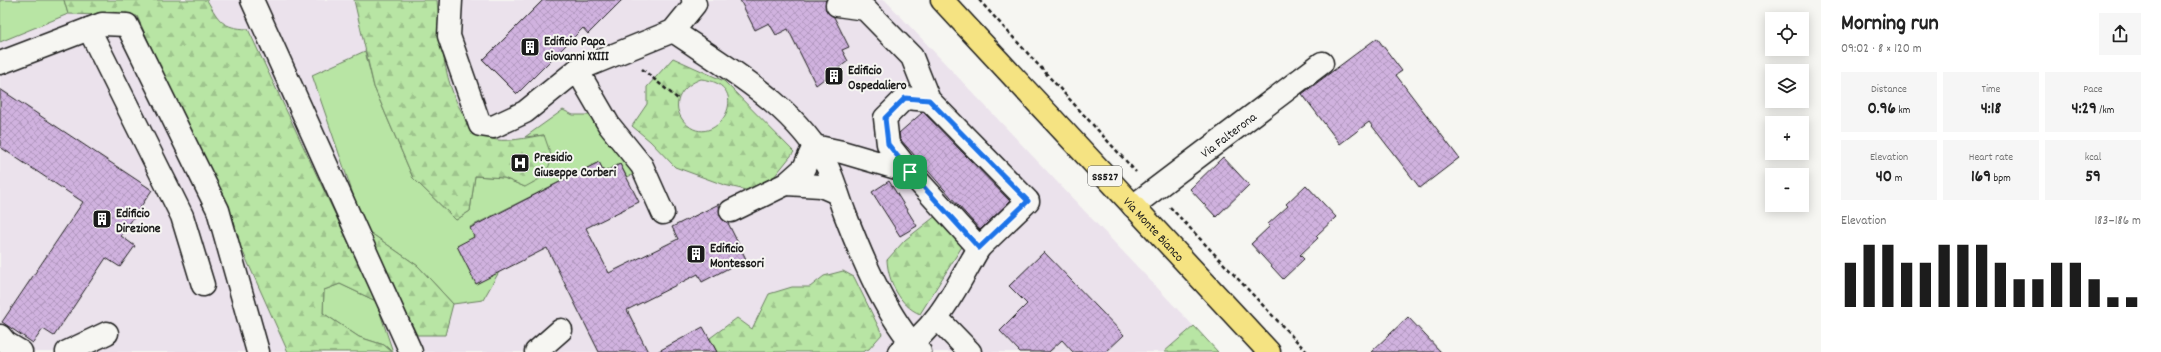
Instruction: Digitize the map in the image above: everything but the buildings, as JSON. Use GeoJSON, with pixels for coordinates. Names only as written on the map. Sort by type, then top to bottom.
{"type":"FeatureCollection","features":[{"type":"Feature","properties":{"kind":"main road","name":"Via Monte Bianco"},"geometry":{"type":"LineString","coordinates":[[942,0],[1269,352]]}},
{"type":"Feature","properties":{"kind":"street"},"geometry":{"type":"LineString","coordinates":[[252,0],[411,352]]}},
{"type":"Feature","properties":{"kind":"street"},"geometry":{"type":"LineString","coordinates":[[451,0],[449,36],[480,125],[493,127],[525,112],[577,70],[673,31],[695,4],[693,0]]}},
{"type":"Feature","properties":{"kind":"street"},"geometry":{"type":"LineString","coordinates":[[673,31],[759,90],[789,117],[814,146],[828,169],[863,259],[911,349],[936,318],[979,248],[1028,201],[929,100],[912,57],[865,8],[837,5]]}},
{"type":"Feature","properties":{"kind":"street"},"geometry":{"type":"LineString","coordinates":[[0,63],[102,24],[127,24],[218,210],[258,352]]}},
{"type":"Feature","properties":{"kind":"street"},"geometry":{"type":"LineString","coordinates":[[90,29],[182,216],[203,285]]}},
{"type":"Feature","properties":{"kind":"street","name":"Via Falterona"},"geometry":{"type":"LineString","coordinates":[[1133,206],[1322,63]]}},
{"type":"Feature","properties":{"kind":"street"},"geometry":{"type":"LineString","coordinates":[[577,70],[609,125],[642,166],[663,213]]}},
{"type":"Feature","properties":{"kind":"street"},"geometry":{"type":"LineString","coordinates":[[929,100],[905,98],[885,118],[888,144],[910,172],[979,248]]}},
{"type":"Feature","properties":{"kind":"street"},"geometry":{"type":"LineString","coordinates":[[814,146],[842,152],[910,172]]}},
{"type":"Feature","properties":{"kind":"street"},"geometry":{"type":"LineString","coordinates":[[732,211],[786,184],[804,168],[814,146]]}},
{"type":"Feature","properties":{"kind":"street"},"geometry":{"type":"LineString","coordinates":[[786,184],[821,186],[837,193]]}},
{"type":"Feature","properties":{"kind":"street"},"geometry":{"type":"LineString","coordinates":[[936,318],[970,352]]}},
{"type":"Feature","properties":{"kind":"street"},"geometry":{"type":"LineString","coordinates":[[536,352],[561,330]]}},
{"type":"Feature","properties":{"kind":"street"},"geometry":{"type":"LineString","coordinates":[[67,352],[107,333]]}},
{"type":"Feature","properties":{"kind":"street"},"geometry":{"type":"LineString","coordinates":[[0,336],[6,343],[21,352]]}},
{"type":"Feature","properties":{"kind":"path"},"geometry":{"type":"LineString","coordinates":[[622,51],[678,99]]}},
{"type":"Feature","properties":{"kind":"shaded area","name":"Presidio Giuseppe Corberi"},"geometry":{"type":"Polygon","coordinates":[[[0,0],[885,0],[1218,352],[0,352],[0,0]]]}},
{"type":"Feature","properties":{"kind":"green space"},"geometry":{"type":"Polygon","coordinates":[[[0,0],[64,0],[68,14],[0,42],[0,0]]]}},
{"type":"Feature","properties":{"kind":"green space"},"geometry":{"type":"Polygon","coordinates":[[[64,0],[207,0],[222,22],[232,27],[248,29],[376,301],[340,284],[324,290],[323,313],[359,337],[384,345],[392,352],[288,352],[137,16],[68,14],[64,0]]]}},
{"type":"Feature","properties":{"kind":"green space"},"geometry":{"type":"Polygon","coordinates":[[[354,0],[437,0],[443,56],[454,97],[463,114],[475,129],[495,140],[509,140],[544,135],[552,158],[545,176],[525,187],[504,178],[475,176],[470,211],[456,220],[413,178],[374,87],[354,0]]]}},
{"type":"Feature","properties":{"kind":"green space"},"geometry":{"type":"Polygon","coordinates":[[[365,51],[374,87],[413,178],[456,220],[470,211],[475,176],[504,178],[525,187],[544,135],[525,137],[563,110],[573,115],[591,115],[637,173],[627,177],[620,164],[604,172],[599,162],[470,227],[499,272],[483,300],[453,304],[418,266],[365,229],[312,75],[365,51]]]}},
{"type":"Feature","properties":{"kind":"green space"},"geometry":{"type":"Polygon","coordinates":[[[673,58],[724,81],[794,152],[774,177],[746,190],[724,185],[675,167],[650,141],[632,126],[647,104],[647,87],[673,58]],[[701,79],[689,85],[681,94],[678,100],[679,112],[682,119],[694,129],[706,130],[716,126],[724,116],[729,105],[727,93],[718,84],[701,79]]]}},
{"type":"Feature","properties":{"kind":"green space"},"geometry":{"type":"Polygon","coordinates":[[[937,215],[963,245],[920,314],[907,305],[896,292],[890,276],[887,260],[905,240],[937,215]]]}},
{"type":"Feature","properties":{"kind":"green space"},"geometry":{"type":"Polygon","coordinates":[[[365,229],[418,266],[453,304],[445,335],[417,335],[365,229]]]}},
{"type":"Feature","properties":{"kind":"green space"},"geometry":{"type":"Polygon","coordinates":[[[843,271],[854,277],[882,334],[869,349],[862,352],[717,352],[710,338],[737,318],[752,329],[769,294],[792,287],[810,287],[824,276],[843,271]]]}},
{"type":"Feature","properties":{"kind":"green space"},"geometry":{"type":"Polygon","coordinates":[[[340,284],[376,301],[393,352],[384,345],[359,337],[323,313],[324,290],[340,284]]]}},
{"type":"Feature","properties":{"kind":"green space"},"geometry":{"type":"Polygon","coordinates":[[[1194,326],[1218,352],[1164,352],[1194,326]]]}},
{"type":"Feature","properties":{"kind":"place","name":"Edificio Papa Giovanni XXIII"},"geometry":{"type":"Point","coordinates":[530,47]}},
{"type":"Feature","properties":{"kind":"place","name":"Edificio Ospedaliero"},"geometry":{"type":"Point","coordinates":[834,76]}},
{"type":"Feature","properties":{"kind":"place","name":"Presidio Giuseppe Corberi"},"geometry":{"type":"Point","coordinates":[520,163]}},
{"type":"Feature","properties":{"kind":"place","name":"Edificio Direzione"},"geometry":{"type":"Point","coordinates":[102,219]}},
{"type":"Feature","properties":{"kind":"place","name":"Edificio Montessori"},"geometry":{"type":"Point","coordinates":[696,254]}},
{"type":"Feature","properties":{"kind":"route"},"geometry":{"type":"LineString","coordinates":[[905,98],[929,100],[1028,201],[979,248],[910,172],[888,144],[885,118],[905,98]]}}]}
